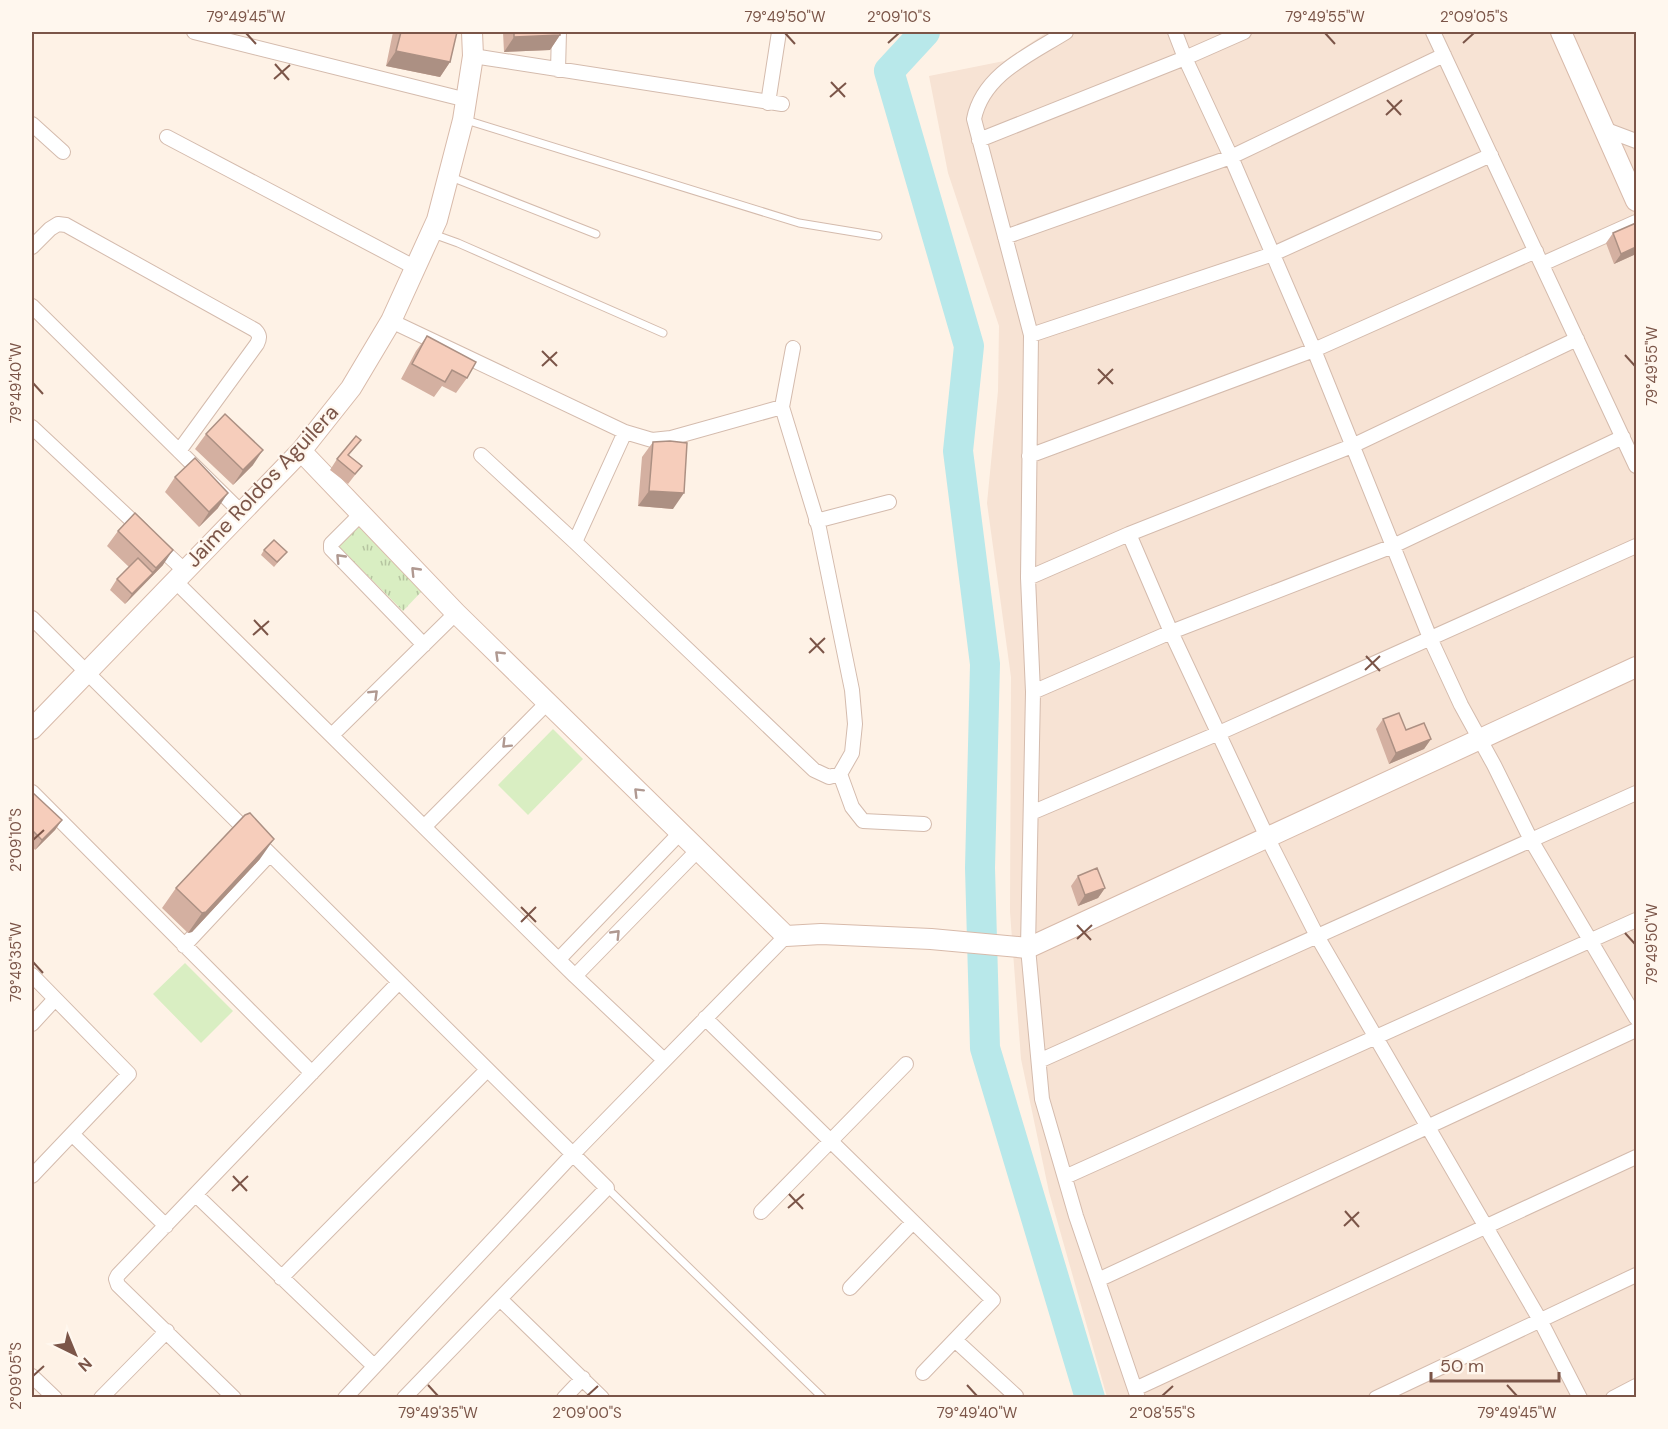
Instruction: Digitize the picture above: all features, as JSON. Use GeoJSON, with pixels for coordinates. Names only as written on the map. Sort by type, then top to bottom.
{"type":"FeatureCollection","features":[{"type":"Feature","properties":{"kind":"street"},"geometry":{"type":"LineString","coordinates":[[194,32],[465,110]]}},
{"type":"Feature","properties":{"kind":"street","name":"Jaime Roldos Aguilera"},"geometry":{"type":"LineString","coordinates":[[32,729],[301,451],[351,388],[391,321],[437,220],[465,110],[473,56],[472,32]]}},
{"type":"Feature","properties":{"kind":"street"},"geometry":{"type":"LineString","coordinates":[[558,70],[559,32]]}},
{"type":"Feature","properties":{"kind":"street"},"geometry":{"type":"LineString","coordinates":[[768,103],[779,32]]}},
{"type":"Feature","properties":{"kind":"street"},"geometry":{"type":"LineString","coordinates":[[1066,32],[1013,65],[986,90],[976,108],[974,119],[1031,335],[1028,578],[1033,692],[1031,813],[1022,948],[1039,1061],[1042,1099],[1065,1177],[1136,1393],[1636,1157]]}},
{"type":"Feature","properties":{"kind":"street"},"geometry":{"type":"LineString","coordinates":[[1175,32],[1314,350],[1430,638],[1531,840],[1636,1018]]}},
{"type":"Feature","properties":{"kind":"street"},"geometry":{"type":"LineString","coordinates":[[979,140],[1185,58],[1244,32]]}},
{"type":"Feature","properties":{"kind":"street"},"geometry":{"type":"LineString","coordinates":[[1433,32],[1636,466]]}},
{"type":"Feature","properties":{"kind":"street"},"geometry":{"type":"LineString","coordinates":[[1561,32],[1636,201]]}},
{"type":"Feature","properties":{"kind":"street"},"geometry":{"type":"LineString","coordinates":[[1005,237],[1231,157],[1444,55]]}},
{"type":"Feature","properties":{"kind":"street"},"geometry":{"type":"LineString","coordinates":[[473,56],[782,104]]}},
{"type":"Feature","properties":{"kind":"street"},"geometry":{"type":"LineString","coordinates":[[32,124],[63,152]]}},
{"type":"Feature","properties":{"kind":"street"},"geometry":{"type":"LineString","coordinates":[[1604,129],[1636,141]]}},
{"type":"Feature","properties":{"kind":"street"},"geometry":{"type":"LineString","coordinates":[[167,137],[416,268]]}},
{"type":"Feature","properties":{"kind":"street"},"geometry":{"type":"LineString","coordinates":[[1031,335],[1273,254],[1491,155]]}},
{"type":"Feature","properties":{"kind":"street"},"geometry":{"type":"LineString","coordinates":[[1542,264],[1636,222]]}},
{"type":"Feature","properties":{"kind":"street"},"geometry":{"type":"LineString","coordinates":[[32,247],[50,229],[58,224],[66,225],[259,333],[257,344],[179,451]]}},
{"type":"Feature","properties":{"kind":"street"},"geometry":{"type":"LineString","coordinates":[[1029,456],[1314,350],[1536,251]]}},
{"type":"Feature","properties":{"kind":"street"},"geometry":{"type":"LineString","coordinates":[[32,306],[242,513]]}},
{"type":"Feature","properties":{"kind":"street"},"geometry":{"type":"LineString","coordinates":[[391,321],[625,432],[652,440],[671,438],[782,407]]}},
{"type":"Feature","properties":{"kind":"street"},"geometry":{"type":"LineString","coordinates":[[1028,578],[1129,534],[1352,447],[1577,339]]}},
{"type":"Feature","properties":{"kind":"street"},"geometry":{"type":"LineString","coordinates":[[481,455],[814,770],[829,777],[840,774],[852,753],[855,724],[852,690],[816,520],[782,407],[793,348]]}},
{"type":"Feature","properties":{"kind":"street"},"geometry":{"type":"LineString","coordinates":[[32,427],[179,575],[332,735],[575,976],[664,1060]]}},
{"type":"Feature","properties":{"kind":"street"},"geometry":{"type":"LineString","coordinates":[[575,542],[625,432]]}},
{"type":"Feature","properties":{"kind":"street"},"geometry":{"type":"LineString","coordinates":[[1033,692],[1171,632],[1393,546],[1623,437]]}},
{"type":"Feature","properties":{"kind":"street"},"geometry":{"type":"LineString","coordinates":[[301,451],[456,613],[679,834],[786,936]]}},
{"type":"Feature","properties":{"kind":"street"},"geometry":{"type":"LineString","coordinates":[[816,520],[889,502]]}},
{"type":"Feature","properties":{"kind":"street"},"geometry":{"type":"LineString","coordinates":[[361,514],[331,544],[331,549],[424,645]]}},
{"type":"Feature","properties":{"kind":"street"},"geometry":{"type":"LineString","coordinates":[[1129,534],[1171,632],[1267,837],[1317,936],[1540,1320],[1580,1398]]}},
{"type":"Feature","properties":{"kind":"street"},"geometry":{"type":"LineString","coordinates":[[1031,813],[1219,733],[1636,546]]}},
{"type":"Feature","properties":{"kind":"street"},"geometry":{"type":"LineString","coordinates":[[332,735],[456,613]]}},
{"type":"Feature","properties":{"kind":"street"},"geometry":{"type":"LineString","coordinates":[[32,618],[607,1188],[404,1398]]}},
{"type":"Feature","properties":{"kind":"street"},"geometry":{"type":"LineString","coordinates":[[345,1398],[573,1154],[786,936],[821,934],[931,939],[1022,948],[1480,741],[1636,667]]}},
{"type":"Feature","properties":{"kind":"street"},"geometry":{"type":"LineString","coordinates":[[425,826],[548,703]]}},
{"type":"Feature","properties":{"kind":"street"},"geometry":{"type":"LineString","coordinates":[[840,774],[852,807],[863,821],[924,824]]}},
{"type":"Feature","properties":{"kind":"street"},"geometry":{"type":"LineString","coordinates":[[32,792],[312,1073]]}},
{"type":"Feature","properties":{"kind":"street"},"geometry":{"type":"LineString","coordinates":[[1039,1061],[1636,793]]}},
{"type":"Feature","properties":{"kind":"street"},"geometry":{"type":"LineString","coordinates":[[559,959],[679,834]]}},
{"type":"Feature","properties":{"kind":"street"},"geometry":{"type":"LineString","coordinates":[[575,976],[697,851]]}},
{"type":"Feature","properties":{"kind":"street"},"geometry":{"type":"LineString","coordinates":[[184,946],[270,854]]}},
{"type":"Feature","properties":{"kind":"street"},"geometry":{"type":"LineString","coordinates":[[1065,1177],[1636,920]]}},
{"type":"Feature","properties":{"kind":"street"},"geometry":{"type":"LineString","coordinates":[[32,975],[129,1074],[32,1176]]}},
{"type":"Feature","properties":{"kind":"street"},"geometry":{"type":"LineString","coordinates":[[234,1398],[118,1285],[116,1279],[399,982]]}},
{"type":"Feature","properties":{"kind":"street"},"geometry":{"type":"LineString","coordinates":[[32,1024],[55,999]]}},
{"type":"Feature","properties":{"kind":"street"},"geometry":{"type":"LineString","coordinates":[[705,1018],[993,1300],[923,1373]]}},
{"type":"Feature","properties":{"kind":"street"},"geometry":{"type":"LineString","coordinates":[[1098,1280],[1636,1030]]}},
{"type":"Feature","properties":{"kind":"street"},"geometry":{"type":"LineString","coordinates":[[761,1212],[906,1065]]}},
{"type":"Feature","properties":{"kind":"street"},"geometry":{"type":"LineString","coordinates":[[281,1278],[488,1070]]}},
{"type":"Feature","properties":{"kind":"street"},"geometry":{"type":"LineString","coordinates":[[72,1134],[166,1226]]}},
{"type":"Feature","properties":{"kind":"street"},"geometry":{"type":"LineString","coordinates":[[196,1195],[374,1366]]}},
{"type":"Feature","properties":{"kind":"street"},"geometry":{"type":"LineString","coordinates":[[850,1288],[913,1222]]}},
{"type":"Feature","properties":{"kind":"street"},"geometry":{"type":"LineString","coordinates":[[1376,1398],[1636,1275]]}},
{"type":"Feature","properties":{"kind":"street"},"geometry":{"type":"LineString","coordinates":[[500,1299],[602,1398]]}},
{"type":"Feature","properties":{"kind":"street"},"geometry":{"type":"LineString","coordinates":[[101,1398],[167,1331]]}},
{"type":"Feature","properties":{"kind":"street"},"geometry":{"type":"LineString","coordinates":[[955,1340],[1016,1396]]}},
{"type":"Feature","properties":{"kind":"street"},"geometry":{"type":"LineString","coordinates":[[32,1376],[55,1398]]}},
{"type":"Feature","properties":{"kind":"street"},"geometry":{"type":"LineString","coordinates":[[564,1398],[583,1378]]}},
{"type":"Feature","properties":{"kind":"street"},"geometry":{"type":"LineString","coordinates":[[1613,1398],[1636,1386]]}},
{"type":"Feature","properties":{"kind":"lane"},"geometry":{"type":"LineString","coordinates":[[465,110],[799,223],[878,236]]}},
{"type":"Feature","properties":{"kind":"lane"},"geometry":{"type":"LineString","coordinates":[[449,176],[596,234]]}},
{"type":"Feature","properties":{"kind":"lane"},"geometry":{"type":"LineString","coordinates":[[431,234],[458,243],[663,333]]}},
{"type":"Feature","properties":{"kind":"lane"},"geometry":{"type":"LineString","coordinates":[[607,1188],[823,1398]]}},
{"type":"Feature","properties":{"kind":"shaded area"},"geometry":{"type":"Polygon","coordinates":[[[1047,32],[1636,32],[1636,1397],[1107,1397],[1049,1192],[1021,1059],[1010,912],[1011,677],[987,503],[998,391],[999,326],[948,173],[929,76],[1004,61],[1047,32]]]}},
{"type":"Feature","properties":{"kind":"green space"},"geometry":{"type":"Polygon","coordinates":[[[355,523],[422,591],[403,611],[335,543],[355,523]]]}},
{"type":"Feature","properties":{"kind":"green space"},"geometry":{"type":"Polygon","coordinates":[[[553,729],[583,759],[528,815],[498,785],[553,729]]]}},
{"type":"Feature","properties":{"kind":"green space"},"geometry":{"type":"Polygon","coordinates":[[[185,963],[233,1011],[201,1043],[153,994],[185,963]]]}},
{"type":"Feature","properties":{"kind":"building"},"geometry":{"type":"Polygon","coordinates":[[[401,32],[457,32],[450,62],[396,51],[401,32]]]}},
{"type":"Feature","properties":{"kind":"building"},"geometry":{"type":"Polygon","coordinates":[[[514,32],[560,32],[560,35],[514,37],[514,32]]]}},
{"type":"Feature","properties":{"kind":"building"},"geometry":{"type":"Polygon","coordinates":[[[1636,223],[1636,247],[1621,254],[1613,233],[1636,223]]]}},
{"type":"Feature","properties":{"kind":"building"},"geometry":{"type":"Polygon","coordinates":[[[427,336],[476,362],[467,378],[452,370],[445,382],[412,364],[427,336]]]}},
{"type":"Feature","properties":{"kind":"building"},"geometry":{"type":"Polygon","coordinates":[[[225,414],[263,450],[243,470],[206,434],[225,414]]]}},
{"type":"Feature","properties":{"kind":"building"},"geometry":{"type":"Polygon","coordinates":[[[356,436],[361,440],[348,455],[362,466],[355,474],[337,459],[356,436]]]}},
{"type":"Feature","properties":{"kind":"building"},"geometry":{"type":"Polygon","coordinates":[[[653,442],[687,443],[684,493],[649,491],[653,442]]]}},
{"type":"Feature","properties":{"kind":"building"},"geometry":{"type":"Polygon","coordinates":[[[195,458],[228,493],[209,512],[175,477],[195,458]]]}},
{"type":"Feature","properties":{"kind":"building"},"geometry":{"type":"Polygon","coordinates":[[[135,513],[173,550],[156,568],[118,531],[135,513]]]}},
{"type":"Feature","properties":{"kind":"building"},"geometry":{"type":"Polygon","coordinates":[[[274,540],[287,552],[277,562],[264,550],[274,540]]]}},
{"type":"Feature","properties":{"kind":"building"},"geometry":{"type":"Polygon","coordinates":[[[138,558],[153,573],[132,594],[117,579],[138,558]]]}},
{"type":"Feature","properties":{"kind":"building"},"geometry":{"type":"Polygon","coordinates":[[[1399,713],[1406,730],[1424,723],[1431,739],[1396,753],[1383,719],[1399,713]]]}},
{"type":"Feature","properties":{"kind":"building"},"geometry":{"type":"Polygon","coordinates":[[[32,792],[62,820],[42,840],[32,830],[32,792]]]}},
{"type":"Feature","properties":{"kind":"building"},"geometry":{"type":"Polygon","coordinates":[[[250,813],[274,839],[206,912],[202,913],[176,888],[245,815],[250,813]]]}},
{"type":"Feature","properties":{"kind":"building"},"geometry":{"type":"Polygon","coordinates":[[[1097,868],[1105,888],[1085,895],[1078,876],[1097,868]]]}},
{"type":"Feature","properties":{"kind":"waterway"},"geometry":{"type":"LineString","coordinates":[[925,32],[889,71],[969,346],[958,451],[985,664],[980,868],[985,1048],[1090,1398]]}}]}
